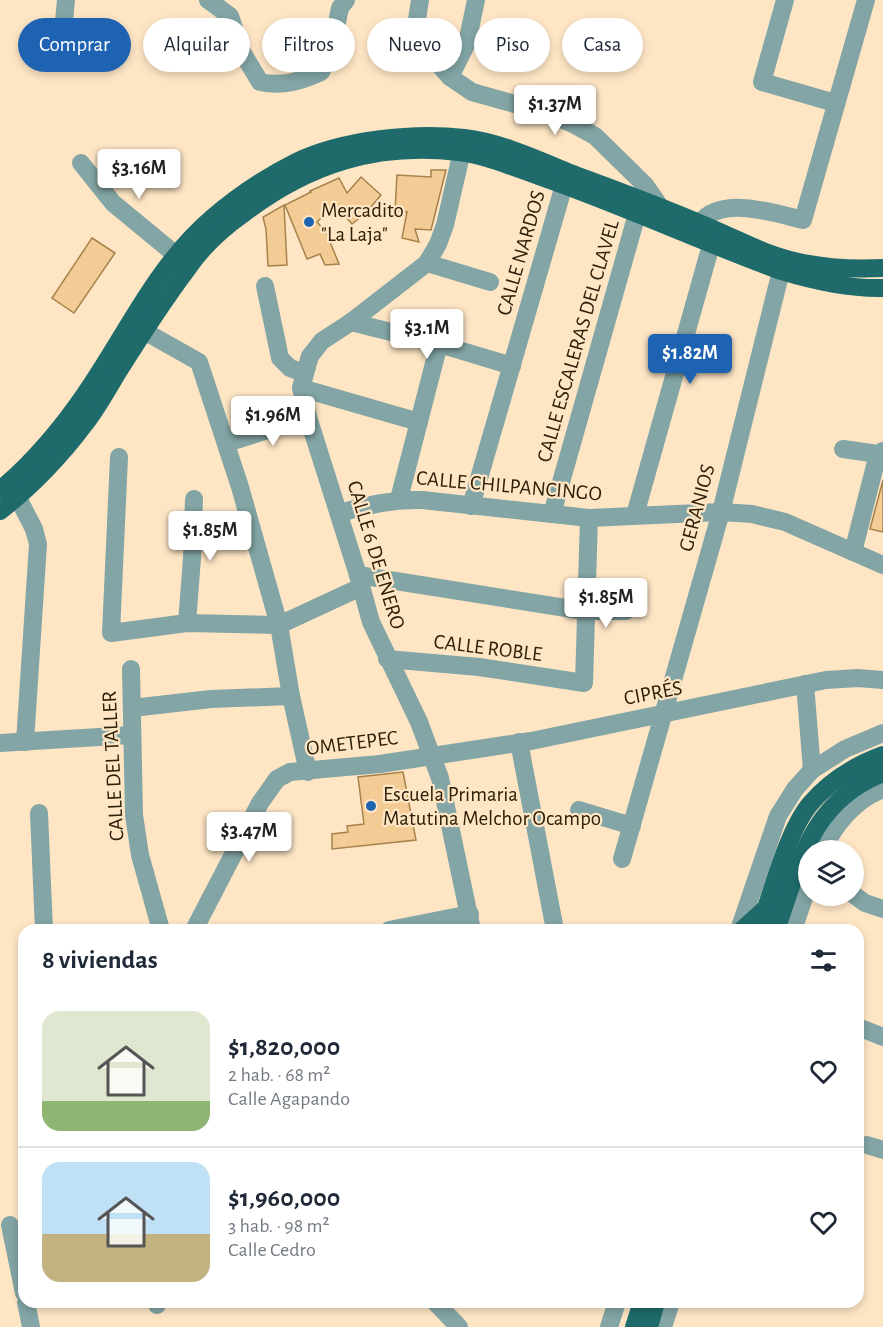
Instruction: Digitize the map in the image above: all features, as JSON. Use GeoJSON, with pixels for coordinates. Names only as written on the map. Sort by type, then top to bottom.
{"type":"FeatureCollection","features":[{"type":"Feature","properties":{"kind":"main road"},"geometry":{"type":"LineString","coordinates":[[0,490],[32,460],[84,395],[138,306],[176,255],[210,219],[254,185],[298,161],[334,149],[417,137],[463,145],[510,149],[661,208],[702,235],[781,271],[807,279],[863,288],[883,288]]}},
{"type":"Feature","properties":{"kind":"main road"},"geometry":{"type":"LineString","coordinates":[[0,511],[18,498],[85,425],[189,265],[218,233],[268,194],[303,175],[336,162],[375,152],[463,145],[509,166],[637,214],[702,235],[818,266],[883,268]]}},
{"type":"Feature","properties":{"kind":"main road"},"geometry":{"type":"LineString","coordinates":[[761,924],[793,832],[810,803],[836,780],[864,762],[883,755]]}},
{"type":"Feature","properties":{"kind":"main road"},"geometry":{"type":"LineString","coordinates":[[778,924],[806,846],[823,816],[845,794],[872,777],[883,773]]}},
{"type":"Feature","properties":{"kind":"main road"},"geometry":{"type":"LineString","coordinates":[[748,924],[767,906]]}},
{"type":"Feature","properties":{"kind":"main road"},"geometry":{"type":"LineString","coordinates":[[634,1327],[640,1308]]}},
{"type":"Feature","properties":{"kind":"main road"},"geometry":{"type":"LineString","coordinates":[[648,1327],[654,1308]]}},
{"type":"Feature","properties":{"kind":"street"},"geometry":{"type":"LineString","coordinates":[[64,18],[66,0]]}},
{"type":"Feature","properties":{"kind":"street"},"geometry":{"type":"LineString","coordinates":[[208,0],[230,16],[242,52],[260,82],[272,85],[297,82],[321,72],[330,52],[340,8],[346,0]]}},
{"type":"Feature","properties":{"kind":"street"},"geometry":{"type":"LineString","coordinates":[[420,0],[416,26],[423,46],[450,77],[472,92],[550,114],[595,136],[645,185],[661,208]]}},
{"type":"Feature","properties":{"kind":"street"},"geometry":{"type":"LineString","coordinates":[[450,77],[467,43],[476,0]]}},
{"type":"Feature","properties":{"kind":"street"},"geometry":{"type":"LineString","coordinates":[[785,0],[762,82],[835,103]]}},
{"type":"Feature","properties":{"kind":"street"},"geometry":{"type":"LineString","coordinates":[[635,515],[702,235],[719,209],[729,207],[769,212],[803,220],[866,0]]}},
{"type":"Feature","properties":{"kind":"street"},"geometry":{"type":"LineString","coordinates":[[302,380],[310,356],[322,341],[351,322],[427,264],[445,225],[463,145]]}},
{"type":"Feature","properties":{"kind":"street"},"geometry":{"type":"LineString","coordinates":[[81,163],[113,203],[176,255]]}},
{"type":"Feature","properties":{"kind":"street","name":"CALLE NARDOS"},"geometry":{"type":"LineString","coordinates":[[471,506],[564,185]]}},
{"type":"Feature","properties":{"kind":"street","name":"CALLE ESCALERAS DEL CLAVEL"},"geometry":{"type":"LineString","coordinates":[[552,514],[637,214]]}},
{"type":"Feature","properties":{"kind":"street"},"geometry":{"type":"LineString","coordinates":[[427,264],[490,282]]}},
{"type":"Feature","properties":{"kind":"street","name":"GERANIOS"},"geometry":{"type":"LineString","coordinates":[[622,860],[721,512],[781,271]]}},
{"type":"Feature","properties":{"kind":"street"},"geometry":{"type":"LineString","coordinates":[[265,286],[280,358],[302,380],[419,422]]}},
{"type":"Feature","properties":{"kind":"street"},"geometry":{"type":"LineString","coordinates":[[351,322],[439,344],[512,366]]}},
{"type":"Feature","properties":{"kind":"street"},"geometry":{"type":"LineString","coordinates":[[144,331],[199,362],[240,487],[279,625],[291,696],[308,772]]}},
{"type":"Feature","properties":{"kind":"street"},"geometry":{"type":"LineString","coordinates":[[399,499],[439,344]]}},
{"type":"Feature","properties":{"kind":"street","name":"CALLE 6 DE ENERO"},"geometry":{"type":"LineString","coordinates":[[302,380],[308,417],[340,513],[371,622],[433,755],[471,922]]}},
{"type":"Feature","properties":{"kind":"street"},"geometry":{"type":"LineString","coordinates":[[226,443],[308,417]]}},
{"type":"Feature","properties":{"kind":"street"},"geometry":{"type":"LineString","coordinates":[[843,448],[880,453],[853,552]]}},
{"type":"Feature","properties":{"kind":"street"},"geometry":{"type":"LineString","coordinates":[[119,457],[111,633],[187,623],[279,625],[360,581],[585,611],[626,611]]}},
{"type":"Feature","properties":{"kind":"street"},"geometry":{"type":"LineString","coordinates":[[18,498],[34,529],[38,544],[25,742]]}},
{"type":"Feature","properties":{"kind":"street"},"geometry":{"type":"LineString","coordinates":[[187,623],[194,499]]}},
{"type":"Feature","properties":{"kind":"street","name":"CALLE CHILPANCINGO"},"geometry":{"type":"LineString","coordinates":[[340,513],[399,499],[589,518],[721,512],[752,514],[786,522],[883,565]]}},
{"type":"Feature","properties":{"kind":"street"},"geometry":{"type":"LineString","coordinates":[[585,611],[589,518]]}},
{"type":"Feature","properties":{"kind":"street","name":"CALLE ROBLE"},"geometry":{"type":"LineString","coordinates":[[387,658],[479,667],[584,683],[585,611]]}},
{"type":"Feature","properties":{"kind":"street","name":"CALLE DEL TALLER"},"geometry":{"type":"LineString","coordinates":[[131,669],[134,815],[140,855],[159,924]]}},
{"type":"Feature","properties":{"kind":"street","name":"CIPRÉS"},"geometry":{"type":"LineString","coordinates":[[433,755],[519,742],[805,684],[858,678],[883,680]]}},
{"type":"Feature","properties":{"kind":"street"},"geometry":{"type":"LineString","coordinates":[[805,684],[812,770]]}},
{"type":"Feature","properties":{"kind":"street"},"geometry":{"type":"LineString","coordinates":[[132,708],[211,699],[291,696]]}},
{"type":"Feature","properties":{"kind":"street"},"geometry":{"type":"LineString","coordinates":[[743,924],[778,816],[795,789],[812,770],[845,749],[883,733]]}},
{"type":"Feature","properties":{"kind":"street"},"geometry":{"type":"LineString","coordinates":[[0,743],[132,735]]}},
{"type":"Feature","properties":{"kind":"street"},"geometry":{"type":"LineString","coordinates":[[519,742],[554,924]]}},
{"type":"Feature","properties":{"kind":"street","name":"OMETEPEC"},"geometry":{"type":"LineString","coordinates":[[197,924],[260,802],[277,778],[290,772],[308,772],[433,755]]}},
{"type":"Feature","properties":{"kind":"street"},"geometry":{"type":"LineString","coordinates":[[827,840],[835,826],[855,806],[883,789]]}},
{"type":"Feature","properties":{"kind":"street"},"geometry":{"type":"LineString","coordinates":[[579,810],[632,826]]}},
{"type":"Feature","properties":{"kind":"street"},"geometry":{"type":"LineString","coordinates":[[39,813],[44,924]]}},
{"type":"Feature","properties":{"kind":"street"},"geometry":{"type":"LineString","coordinates":[[864,902],[883,909]]}},
{"type":"Feature","properties":{"kind":"street"},"geometry":{"type":"LineString","coordinates":[[795,924],[801,906]]}},
{"type":"Feature","properties":{"kind":"street"},"geometry":{"type":"LineString","coordinates":[[450,924],[471,922]]}},
{"type":"Feature","properties":{"kind":"street"},"geometry":{"type":"LineString","coordinates":[[864,1029],[883,1037]]}},
{"type":"Feature","properties":{"kind":"street"},"geometry":{"type":"LineString","coordinates":[[11,1224],[18,1261]]}},
{"type":"Feature","properties":{"kind":"street"},"geometry":{"type":"LineString","coordinates":[[27,1308],[31,1327]]}},
{"type":"Feature","properties":{"kind":"street"},"geometry":{"type":"LineString","coordinates":[[442,1308],[459,1327]]}},
{"type":"Feature","properties":{"kind":"street"},"geometry":{"type":"LineString","coordinates":[[609,1327],[615,1308]]}},
{"type":"Feature","properties":{"kind":"street"},"geometry":{"type":"LineString","coordinates":[[663,1327],[669,1308]]}},
{"type":"Feature","properties":{"kind":"building"},"geometry":{"type":"Polygon","coordinates":[[[431,170],[446,170],[431,230],[415,229],[419,242],[402,238],[407,212],[395,211],[397,175],[431,177],[431,170]]]}},
{"type":"Feature","properties":{"kind":"building"},"geometry":{"type":"Polygon","coordinates":[[[361,177],[381,195],[366,213],[352,224],[335,205],[317,222],[326,232],[339,264],[325,265],[320,254],[307,259],[285,205],[339,178],[347,193],[361,177]]]}},
{"type":"Feature","properties":{"kind":"building"},"geometry":{"type":"Polygon","coordinates":[[[284,205],[287,265],[268,266],[263,217],[284,205]]]}},
{"type":"Feature","properties":{"kind":"building"},"geometry":{"type":"Polygon","coordinates":[[[92,238],[115,253],[74,313],[52,298],[92,238]]]}},
{"type":"Feature","properties":{"kind":"building"},"geometry":{"type":"Polygon","coordinates":[[[883,480],[883,532],[870,529],[883,480]]]}},
{"type":"Feature","properties":{"kind":"building","name":"Escuela Primaria Matutina Melchor Ocampo"},"geometry":{"type":"Polygon","coordinates":[[[403,772],[416,840],[332,849],[332,834],[348,832],[347,826],[364,824],[358,777],[403,772]]]}},
{"type":"Feature","properties":{"kind":"place","name":"Mercadito \"La Laja\""},"geometry":{"type":"Point","coordinates":[309,222]}},
{"type":"Feature","properties":{"kind":"place","name":"Escuela Primaria Matutina Melchor Ocampo"},"geometry":{"type":"Point","coordinates":[371,806]}}]}
